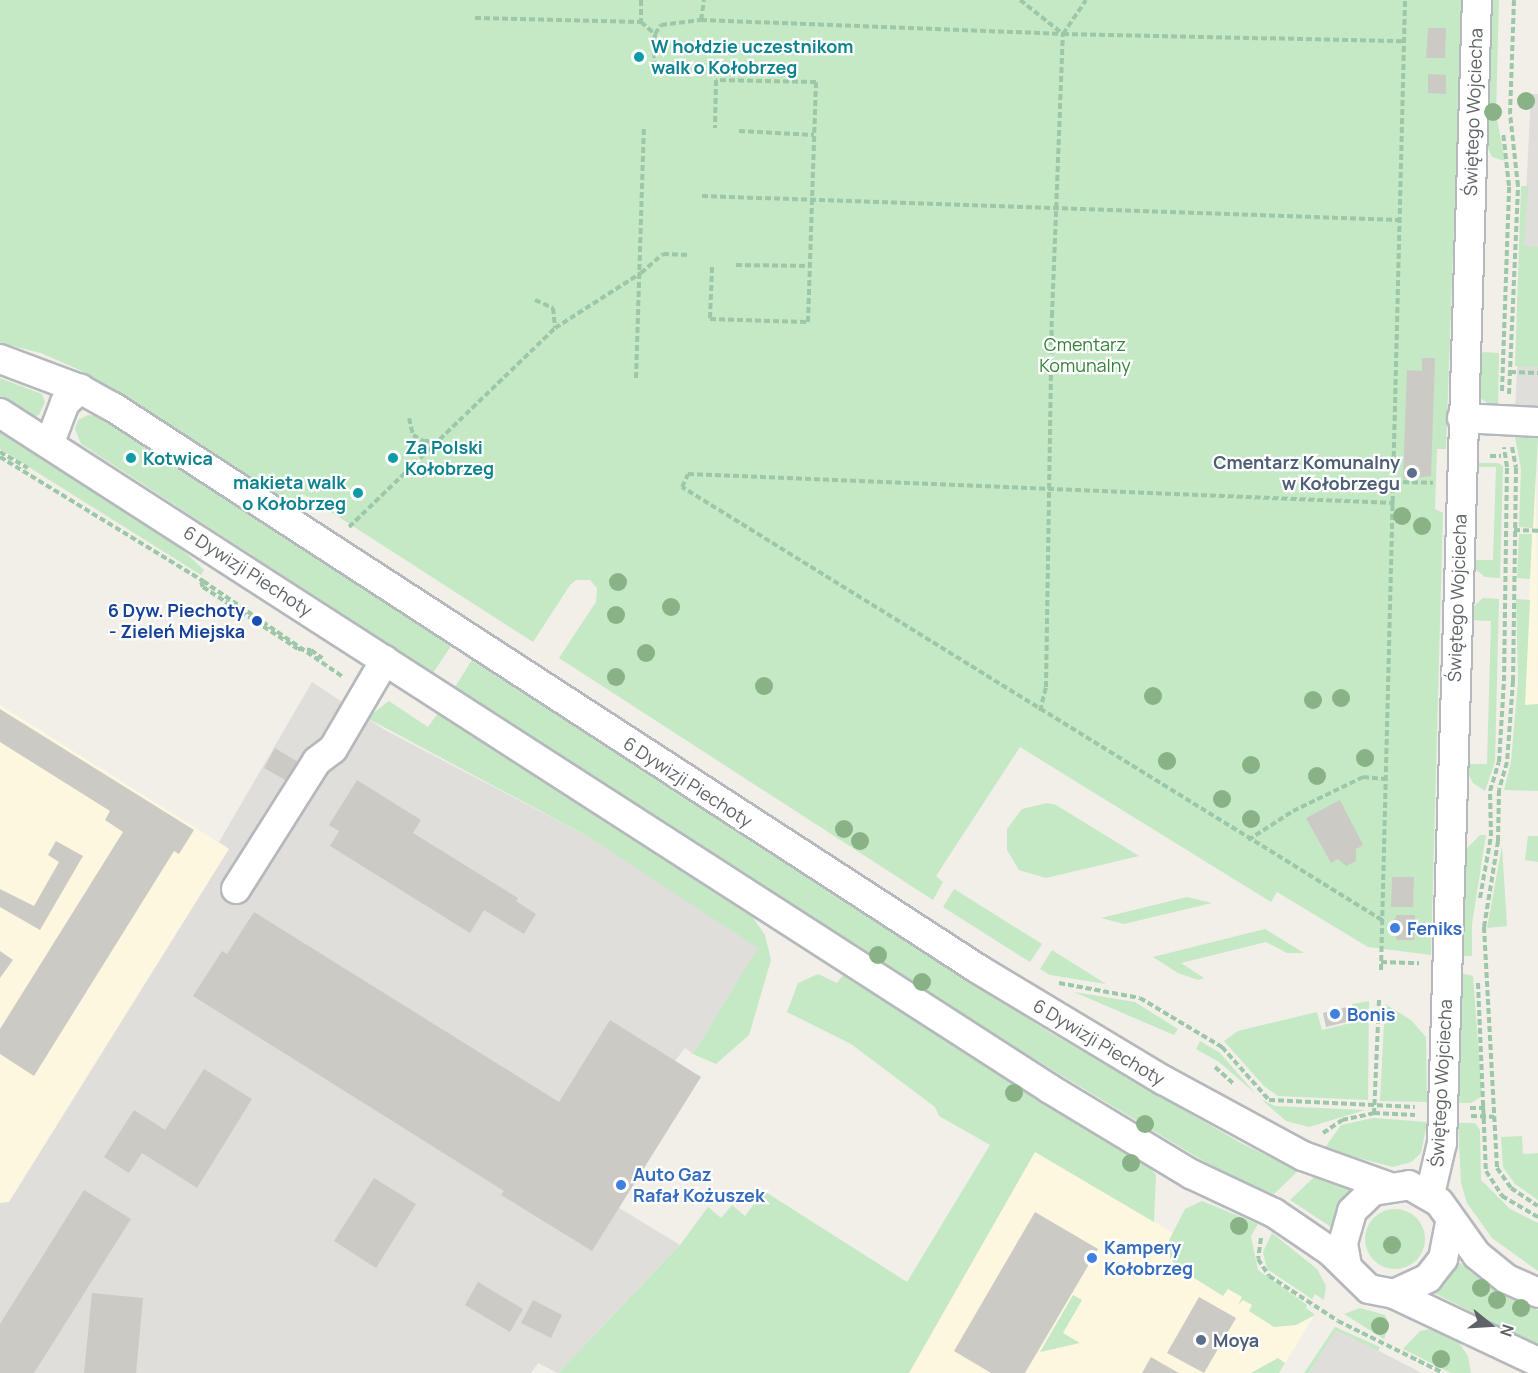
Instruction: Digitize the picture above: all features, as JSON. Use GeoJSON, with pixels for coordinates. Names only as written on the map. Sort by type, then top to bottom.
{"type":"FeatureCollection","features":[{"type":"Feature","properties":{"kind":"street","name":"Świętego Wojciecha"},"geometry":{"type":"LineString","coordinates":[[1430,1194],[1442,1143],[1462,418],[1477,0]]}},
{"type":"Feature","properties":{"kind":"street","name":"6 Dywizji Piechoty"},"geometry":{"type":"LineString","coordinates":[[0,359],[80,389],[113,407],[989,976],[1234,1121],[1303,1156],[1387,1186],[1409,1185],[1430,1194]]}},
{"type":"Feature","properties":{"kind":"street"},"geometry":{"type":"LineString","coordinates":[[50,442],[65,403],[80,389]]}},
{"type":"Feature","properties":{"kind":"street","name":"6 Dywizji Piechoty"},"geometry":{"type":"LineString","coordinates":[[0,413],[50,442],[1050,1089],[1191,1174],[1274,1213],[1347,1266],[1369,1288],[1394,1294],[1538,1362]]}},
{"type":"Feature","properties":{"kind":"street"},"geometry":{"type":"LineString","coordinates":[[1462,418],[1538,422]]}},
{"type":"Feature","properties":{"kind":"street"},"geometry":{"type":"LineString","coordinates":[[236,889],[316,761],[333,749],[385,660]]}},
{"type":"Feature","properties":{"kind":"street"},"geometry":{"type":"LineString","coordinates":[[1347,1266],[1342,1243],[1347,1222],[1361,1200],[1387,1186]]}},
{"type":"Feature","properties":{"kind":"street"},"geometry":{"type":"LineString","coordinates":[[1430,1194],[1450,1222],[1494,1270],[1538,1293]]}},
{"type":"Feature","properties":{"kind":"street"},"geometry":{"type":"LineString","coordinates":[[1394,1294],[1417,1286],[1437,1269],[1448,1247],[1450,1222]]}},
{"type":"Feature","properties":{"kind":"path"},"geometry":{"type":"LineString","coordinates":[[641,0],[641,22]]}},
{"type":"Feature","properties":{"kind":"path"},"geometry":{"type":"LineString","coordinates":[[701,20],[704,0]]}},
{"type":"Feature","properties":{"kind":"path"},"geometry":{"type":"LineString","coordinates":[[1020,0],[1063,34]]}},
{"type":"Feature","properties":{"kind":"path"},"geometry":{"type":"LineString","coordinates":[[1040,711],[1046,687],[1048,490],[1063,34],[1086,0]]}},
{"type":"Feature","properties":{"kind":"path"},"geometry":{"type":"LineString","coordinates":[[1382,970],[1405,0]]}},
{"type":"Feature","properties":{"kind":"path"},"geometry":{"type":"LineString","coordinates":[[475,18],[641,22],[655,34]]}},
{"type":"Feature","properties":{"kind":"path"},"geometry":{"type":"LineString","coordinates":[[654,75],[655,34],[661,25],[701,20],[1063,34],[1404,41]]}},
{"type":"Feature","properties":{"kind":"path"},"geometry":{"type":"LineString","coordinates":[[712,267],[710,319],[808,322],[816,82],[716,80],[715,128]]}},
{"type":"Feature","properties":{"kind":"path"},"geometry":{"type":"LineString","coordinates":[[636,378],[644,128]]}},
{"type":"Feature","properties":{"kind":"path"},"geometry":{"type":"LineString","coordinates":[[739,131],[814,135]]}},
{"type":"Feature","properties":{"kind":"path"},"geometry":{"type":"LineString","coordinates":[[1501,398],[1508,162]]}},
{"type":"Feature","properties":{"kind":"path"},"geometry":{"type":"LineString","coordinates":[[702,196],[1400,220]]}},
{"type":"Feature","properties":{"kind":"path"},"geometry":{"type":"LineString","coordinates":[[344,532],[435,441],[555,328],[641,273],[663,254],[690,255]]}},
{"type":"Feature","properties":{"kind":"path"},"geometry":{"type":"LineString","coordinates":[[736,265],[809,267]]}},
{"type":"Feature","properties":{"kind":"path"},"geometry":{"type":"LineString","coordinates":[[535,300],[553,308],[555,328]]}},
{"type":"Feature","properties":{"kind":"path"},"geometry":{"type":"LineString","coordinates":[[1510,372],[1538,373]]}},
{"type":"Feature","properties":{"kind":"path"},"geometry":{"type":"LineString","coordinates":[[409,417],[410,430],[418,439],[435,441]]}},
{"type":"Feature","properties":{"kind":"path"},"geometry":{"type":"LineString","coordinates":[[1479,903],[1491,836],[1490,790],[1499,762],[1503,693],[1508,467],[1503,444]]}},
{"type":"Feature","properties":{"kind":"path"},"geometry":{"type":"LineString","coordinates":[[0,457],[202,582],[349,681]]}},
{"type":"Feature","properties":{"kind":"path"},"geometry":{"type":"LineString","coordinates":[[1382,920],[1248,840],[682,487],[688,474],[1394,503]]}},
{"type":"Feature","properties":{"kind":"path"},"geometry":{"type":"LineString","coordinates":[[1394,482],[1441,483]]}},
{"type":"Feature","properties":{"kind":"path"},"geometry":{"type":"LineString","coordinates":[[1514,530],[1538,531]]}},
{"type":"Feature","properties":{"kind":"path"},"geometry":{"type":"LineString","coordinates":[[199,577],[202,582]]}},
{"type":"Feature","properties":{"kind":"path"},"geometry":{"type":"LineString","coordinates":[[303,650],[311,650]]}},
{"type":"Feature","properties":{"kind":"path"},"geometry":{"type":"LineString","coordinates":[[1248,840],[1293,811],[1364,777],[1385,779]]}},
{"type":"Feature","properties":{"kind":"path"},"geometry":{"type":"LineString","coordinates":[[1499,790],[1498,841],[1484,927],[1491,1117],[1497,1168],[1511,1188],[1538,1206]]}},
{"type":"Feature","properties":{"kind":"path"},"geometry":{"type":"LineString","coordinates":[[1381,962],[1431,964]]}},
{"type":"Feature","properties":{"kind":"path"},"geometry":{"type":"LineString","coordinates":[[1477,976],[1485,1096],[1486,1171],[1495,1188],[1514,1205],[1538,1217]]}},
{"type":"Feature","properties":{"kind":"path"},"geometry":{"type":"LineString","coordinates":[[1056,983],[1140,998],[1222,1047],[1269,1100],[1419,1107]]}},
{"type":"Feature","properties":{"kind":"path"},"geometry":{"type":"LineString","coordinates":[[1374,1113],[1379,1000]]}},
{"type":"Feature","properties":{"kind":"path"},"geometry":{"type":"LineString","coordinates":[[1320,1136],[1342,1120],[1374,1113],[1427,1116]]}},
{"type":"Feature","properties":{"kind":"path"},"geometry":{"type":"LineString","coordinates":[[1265,1229],[1258,1253],[1264,1272],[1338,1321],[1443,1373]]}},
{"type":"Feature","properties":{"kind":"shaded area"},"geometry":{"type":"Polygon","coordinates":[[[1531,94],[1538,94],[1538,412],[1515,410],[1531,94]]]}},
{"type":"Feature","properties":{"kind":"shaded area"},"geometry":{"type":"Polygon","coordinates":[[[1536,455],[1538,704],[1525,705],[1530,579],[1536,455]]]}},
{"type":"Feature","properties":{"kind":"shaded area"},"geometry":{"type":"Polygon","coordinates":[[[312,682],[385,730],[589,837],[759,948],[693,1054],[685,1048],[675,1061],[656,1050],[575,1181],[680,1245],[558,1373],[538,1363],[531,1373],[0,1373],[0,1203],[9,1202],[229,849],[219,842],[312,682]]]}},
{"type":"Feature","properties":{"kind":"shaded area"},"geometry":{"type":"Polygon","coordinates":[[[0,705],[229,849],[9,1202],[0,1203],[0,705]]]}},
{"type":"Feature","properties":{"kind":"shaded area"},"geometry":{"type":"Polygon","coordinates":[[[1035,1152],[1314,1316],[1279,1373],[909,1373],[1035,1152]]]}},
{"type":"Feature","properties":{"kind":"shaded area"},"geometry":{"type":"Polygon","coordinates":[[[1336,1329],[1422,1373],[1309,1373],[1336,1329]]]}},
{"type":"Feature","properties":{"kind":"green space","name":"Cmentarz Komunalny"},"geometry":{"type":"Polygon","coordinates":[[[0,0],[1462,0],[1446,449],[1437,449],[1435,509],[1443,513],[1431,955],[1368,947],[1277,892],[1271,902],[1020,747],[936,876],[943,882],[933,900],[559,658],[596,602],[597,588],[590,580],[576,580],[570,585],[533,642],[303,494],[293,505],[84,372],[41,353],[0,343],[0,0]]]}},
{"type":"Feature","properties":{"kind":"green space"},"geometry":{"type":"Polygon","coordinates":[[[1492,0],[1499,0],[1496,114],[1505,161],[1492,157],[1487,146],[1492,0]]]}},
{"type":"Feature","properties":{"kind":"green space"},"geometry":{"type":"Polygon","coordinates":[[[1521,186],[1528,186],[1524,246],[1538,247],[1538,367],[1515,366],[1521,186]]]}},
{"type":"Feature","properties":{"kind":"green space"},"geometry":{"type":"Polygon","coordinates":[[[1483,352],[1499,353],[1498,410],[1480,398],[1480,355],[1483,352]]]}},
{"type":"Feature","properties":{"kind":"green space"},"geometry":{"type":"Polygon","coordinates":[[[0,378],[42,394],[45,402],[39,415],[32,417],[0,400],[0,378]]]}},
{"type":"Feature","properties":{"kind":"green space"},"geometry":{"type":"Polygon","coordinates":[[[88,415],[99,416],[451,646],[433,673],[81,444],[75,429],[78,420],[88,415]]]}},
{"type":"Feature","properties":{"kind":"green space"},"geometry":{"type":"Polygon","coordinates":[[[0,429],[172,540],[204,570],[201,575],[0,449],[0,429]]]}},
{"type":"Feature","properties":{"kind":"green space"},"geometry":{"type":"Polygon","coordinates":[[[1515,437],[1538,438],[1533,528],[1519,527],[1521,469],[1515,437]]]}},
{"type":"Feature","properties":{"kind":"green space"},"geometry":{"type":"Polygon","coordinates":[[[1476,463],[1498,463],[1503,466],[1500,578],[1485,577],[1473,567],[1473,560],[1493,560],[1496,467],[1475,467],[1476,463]]]}},
{"type":"Feature","properties":{"kind":"green space"},"geometry":{"type":"Polygon","coordinates":[[[1519,534],[1532,534],[1530,579],[1517,578],[1519,534]]]}},
{"type":"Feature","properties":{"kind":"green space"},"geometry":{"type":"Polygon","coordinates":[[[1483,598],[1499,599],[1495,762],[1485,791],[1473,783],[1466,770],[1467,764],[1487,764],[1491,621],[1471,620],[1473,607],[1483,598]]]}},
{"type":"Feature","properties":{"kind":"green space"},"geometry":{"type":"Polygon","coordinates":[[[1516,599],[1530,600],[1525,705],[1538,704],[1538,791],[1504,790],[1511,762],[1518,681],[1516,599]]]}},
{"type":"Feature","properties":{"kind":"green space"},"geometry":{"type":"Polygon","coordinates":[[[472,660],[1049,1032],[1239,1142],[1298,1171],[1274,1194],[1230,1177],[976,1024],[455,687],[472,660]]]}},
{"type":"Feature","properties":{"kind":"green space"},"geometry":{"type":"Polygon","coordinates":[[[389,701],[428,727],[438,713],[751,915],[765,935],[771,960],[749,1035],[716,1064],[693,1054],[758,948],[589,837],[367,718],[389,701]]]}},
{"type":"Feature","properties":{"kind":"green space"},"geometry":{"type":"Polygon","coordinates":[[[1047,803],[1056,805],[1139,856],[1046,878],[1019,870],[1007,850],[1007,829],[1022,809],[1047,803]]]}},
{"type":"Feature","properties":{"kind":"green space"},"geometry":{"type":"Polygon","coordinates":[[[1480,835],[1486,835],[1472,924],[1472,956],[1461,956],[1465,850],[1480,835]]]}},
{"type":"Feature","properties":{"kind":"green space"},"geometry":{"type":"Polygon","coordinates":[[[1528,836],[1538,836],[1538,862],[1525,860],[1528,836]]]}},
{"type":"Feature","properties":{"kind":"green space"},"geometry":{"type":"Polygon","coordinates":[[[1502,846],[1507,926],[1487,928],[1502,846]]]}},
{"type":"Feature","properties":{"kind":"green space"},"geometry":{"type":"Polygon","coordinates":[[[954,889],[1042,944],[1030,962],[943,907],[954,889]]]}},
{"type":"Feature","properties":{"kind":"green space"},"geometry":{"type":"Polygon","coordinates":[[[1187,897],[1212,903],[1124,924],[1101,918],[1187,897]]]}},
{"type":"Feature","properties":{"kind":"green space"},"geometry":{"type":"Polygon","coordinates":[[[1265,929],[1304,953],[1287,953],[1266,942],[1181,963],[1204,978],[1198,980],[1178,973],[1153,957],[1265,929]]]}},
{"type":"Feature","properties":{"kind":"green space"},"geometry":{"type":"Polygon","coordinates":[[[1052,950],[1106,984],[1050,975],[1040,969],[1052,950]]]}},
{"type":"Feature","properties":{"kind":"green space"},"geometry":{"type":"Polygon","coordinates":[[[1460,973],[1473,976],[1482,1096],[1471,1103],[1458,1103],[1460,973]]]}},
{"type":"Feature","properties":{"kind":"green space"},"geometry":{"type":"Polygon","coordinates":[[[818,974],[837,983],[843,975],[1148,1166],[1156,1175],[1154,1222],[1035,1152],[909,1373],[558,1373],[680,1245],[708,1207],[721,1218],[732,1205],[745,1216],[764,1191],[907,1282],[990,1145],[939,1116],[935,1107],[851,1044],[787,1012],[798,983],[818,974]]]}},
{"type":"Feature","properties":{"kind":"green space"},"geometry":{"type":"Polygon","coordinates":[[[1074,992],[1135,1002],[1178,1029],[1174,1035],[1074,992]]]}},
{"type":"Feature","properties":{"kind":"green space"},"geometry":{"type":"Polygon","coordinates":[[[1369,1001],[1368,1100],[1278,1096],[1264,1086],[1224,1041],[1238,1031],[1317,1012],[1322,1030],[1355,1022],[1352,1004],[1369,1001]]]}},
{"type":"Feature","properties":{"kind":"green space"},"geometry":{"type":"Polygon","coordinates":[[[1385,1004],[1411,1020],[1426,1037],[1427,1102],[1380,1101],[1385,1004]]]}},
{"type":"Feature","properties":{"kind":"green space"},"geometry":{"type":"Polygon","coordinates":[[[1200,1041],[1220,1053],[1255,1093],[1219,1062],[1196,1049],[1200,1041]]]}},
{"type":"Feature","properties":{"kind":"green space"},"geometry":{"type":"Polygon","coordinates":[[[1262,1100],[1275,1106],[1365,1110],[1309,1127],[1286,1121],[1262,1100]]]}},
{"type":"Feature","properties":{"kind":"green space"},"geometry":{"type":"Polygon","coordinates":[[[1373,1118],[1427,1122],[1421,1153],[1411,1162],[1393,1167],[1324,1149],[1341,1125],[1373,1118]]]}},
{"type":"Feature","properties":{"kind":"green space"},"geometry":{"type":"Polygon","coordinates":[[[1458,1123],[1475,1123],[1480,1130],[1481,1180],[1510,1209],[1538,1223],[1538,1271],[1492,1238],[1467,1203],[1461,1183],[1458,1123]]]}},
{"type":"Feature","properties":{"kind":"green space"},"geometry":{"type":"Polygon","coordinates":[[[1522,1136],[1523,1154],[1538,1153],[1538,1200],[1515,1184],[1503,1167],[1501,1137],[1522,1136]]]}},
{"type":"Feature","properties":{"kind":"green space"},"geometry":{"type":"Polygon","coordinates":[[[1314,1177],[1357,1192],[1334,1229],[1290,1200],[1314,1177]]]}},
{"type":"Feature","properties":{"kind":"green space"},"geometry":{"type":"Polygon","coordinates":[[[1202,1201],[1258,1224],[1251,1236],[1258,1270],[1307,1305],[1306,1308],[1315,1315],[1296,1325],[1274,1327],[1249,1311],[1252,1305],[1243,1300],[1238,1305],[1242,1297],[1228,1289],[1223,1296],[1178,1268],[1170,1258],[1169,1240],[1185,1209],[1202,1201]]]}},
{"type":"Feature","properties":{"kind":"green space"},"geometry":{"type":"Polygon","coordinates":[[[1389,1209],[1401,1209],[1417,1217],[1423,1227],[1425,1239],[1423,1251],[1417,1261],[1401,1269],[1389,1269],[1373,1261],[1365,1245],[1365,1233],[1373,1217],[1389,1209]]]}},
{"type":"Feature","properties":{"kind":"green space"},"geometry":{"type":"Polygon","coordinates":[[[1272,1233],[1317,1269],[1326,1286],[1324,1300],[1315,1294],[1312,1299],[1267,1269],[1263,1252],[1272,1233]]]}},
{"type":"Feature","properties":{"kind":"green space"},"geometry":{"type":"Polygon","coordinates":[[[1454,1258],[1498,1293],[1538,1310],[1538,1345],[1428,1290],[1454,1258]]]}},
{"type":"Feature","properties":{"kind":"green space"},"geometry":{"type":"Polygon","coordinates":[[[1073,1295],[1082,1300],[1063,1333],[1080,1343],[1040,1352],[1073,1295]]]}},
{"type":"Feature","properties":{"kind":"green space"},"geometry":{"type":"Polygon","coordinates":[[[1360,1308],[1385,1315],[1389,1325],[1384,1339],[1344,1314],[1360,1308]]]}},
{"type":"Feature","properties":{"kind":"green space"},"geometry":{"type":"Polygon","coordinates":[[[1335,1327],[1380,1347],[1378,1351],[1336,1330],[1309,1373],[1304,1373],[1335,1327]]]}},
{"type":"Feature","properties":{"kind":"green space"},"geometry":{"type":"Polygon","coordinates":[[[1431,1329],[1457,1340],[1468,1356],[1471,1373],[1451,1373],[1403,1349],[1420,1331],[1431,1329]]]}},
{"type":"Feature","properties":{"kind":"green space"},"geometry":{"type":"Polygon","coordinates":[[[1278,1358],[1285,1363],[1279,1373],[1251,1373],[1278,1358]]]}},
{"type":"Feature","properties":{"kind":"building"},"geometry":{"type":"Polygon","coordinates":[[[1428,28],[1446,28],[1445,58],[1426,58],[1428,28]]]}},
{"type":"Feature","properties":{"kind":"building"},"geometry":{"type":"Polygon","coordinates":[[[1428,74],[1446,75],[1446,94],[1428,93],[1428,74]]]}},
{"type":"Feature","properties":{"kind":"building"},"geometry":{"type":"Polygon","coordinates":[[[1422,358],[1435,358],[1431,476],[1403,479],[1407,370],[1422,371],[1422,358]]]}},
{"type":"Feature","properties":{"kind":"building"},"geometry":{"type":"Polygon","coordinates":[[[0,709],[194,830],[179,854],[174,851],[34,1076],[0,1054],[0,1029],[123,832],[105,820],[110,811],[0,742],[0,709]]]}},
{"type":"Feature","properties":{"kind":"building"},"geometry":{"type":"Polygon","coordinates":[[[275,748],[298,762],[287,781],[264,768],[275,748]]]}},
{"type":"Feature","properties":{"kind":"building"},"geometry":{"type":"Polygon","coordinates":[[[357,780],[421,820],[413,833],[518,898],[516,901],[536,914],[524,934],[484,910],[470,933],[330,846],[339,831],[329,825],[357,780]]]}},
{"type":"Feature","properties":{"kind":"building"},"geometry":{"type":"Polygon","coordinates":[[[1340,800],[1363,845],[1356,849],[1356,861],[1346,866],[1338,859],[1331,863],[1306,818],[1340,800]]]}},
{"type":"Feature","properties":{"kind":"building"},"geometry":{"type":"Polygon","coordinates":[[[56,841],[83,856],[40,930],[0,907],[0,889],[34,906],[59,862],[48,855],[56,841]]]}},
{"type":"Feature","properties":{"kind":"building"},"geometry":{"type":"Polygon","coordinates":[[[1392,877],[1414,877],[1413,907],[1391,907],[1392,877]]]}},
{"type":"Feature","properties":{"kind":"building"},"geometry":{"type":"Polygon","coordinates":[[[254,912],[559,1102],[610,1020],[701,1077],[592,1251],[501,1195],[504,1191],[193,996],[222,951],[227,954],[254,912]]]}},
{"type":"Feature","properties":{"kind":"building"},"geometry":{"type":"Polygon","coordinates":[[[1397,915],[1415,915],[1414,940],[1397,940],[1392,924],[1397,915]]]}},
{"type":"Feature","properties":{"kind":"building"},"geometry":{"type":"Polygon","coordinates":[[[0,951],[13,960],[0,978],[0,951]]]}},
{"type":"Feature","properties":{"kind":"building"},"geometry":{"type":"Polygon","coordinates":[[[1347,1007],[1351,1021],[1326,1027],[1323,1013],[1347,1007]]]}},
{"type":"Feature","properties":{"kind":"building"},"geometry":{"type":"Polygon","coordinates":[[[204,1069],[252,1099],[197,1188],[142,1153],[129,1173],[104,1157],[134,1110],[165,1130],[204,1069]]]}},
{"type":"Feature","properties":{"kind":"building"},"geometry":{"type":"Polygon","coordinates":[[[374,1178],[416,1204],[376,1268],[334,1241],[374,1178]]]}},
{"type":"Feature","properties":{"kind":"building"},"geometry":{"type":"Polygon","coordinates":[[[84,1190],[131,1219],[34,1373],[0,1373],[0,1324],[84,1190]]]}},
{"type":"Feature","properties":{"kind":"building"},"geometry":{"type":"Polygon","coordinates":[[[1035,1212],[1098,1249],[1025,1373],[991,1373],[954,1351],[1035,1212]]]}},
{"type":"Feature","properties":{"kind":"building"},"geometry":{"type":"Polygon","coordinates":[[[478,1282],[523,1309],[510,1332],[465,1305],[478,1282]]]}},
{"type":"Feature","properties":{"kind":"building"},"geometry":{"type":"Polygon","coordinates":[[[92,1293],[143,1298],[136,1373],[84,1373],[92,1293]]]}},
{"type":"Feature","properties":{"kind":"building"},"geometry":{"type":"Polygon","coordinates":[[[1199,1297],[1236,1318],[1204,1373],[1167,1353],[1199,1297]]]}},
{"type":"Feature","properties":{"kind":"building"},"geometry":{"type":"Polygon","coordinates":[[[533,1300],[562,1315],[551,1338],[521,1323],[533,1300]]]}},
{"type":"Feature","properties":{"kind":"building"},"geometry":{"type":"Polygon","coordinates":[[[1151,1357],[1163,1364],[1179,1373],[1142,1373],[1151,1357]]]}},
{"type":"Feature","properties":{"kind":"place","name":"W hołdzie uczestnikom walk o Kołobrzeg"},"geometry":{"type":"Point","coordinates":[639,57]}},
{"type":"Feature","properties":{"kind":"place","name":"Kotwica"},"geometry":{"type":"Point","coordinates":[131,458]}},
{"type":"Feature","properties":{"kind":"place","name":"Za Polski Kołobrzeg"},"geometry":{"type":"Point","coordinates":[393,458]}},
{"type":"Feature","properties":{"kind":"place","name":"Cmentarz Komunalny w Kołobrzegu"},"geometry":{"type":"Point","coordinates":[1412,473]}},
{"type":"Feature","properties":{"kind":"place","name":"makieta walk o Kołobrzeg"},"geometry":{"type":"Point","coordinates":[358,493]}},
{"type":"Feature","properties":{"kind":"place","name":"6 Dyw. Piechoty - Zieleń Miejska"},"geometry":{"type":"Point","coordinates":[257,621]}},
{"type":"Feature","properties":{"kind":"place","name":"Feniks"},"geometry":{"type":"Point","coordinates":[1395,928]}},
{"type":"Feature","properties":{"kind":"place","name":"Bonis"},"geometry":{"type":"Point","coordinates":[1335,1014]}},
{"type":"Feature","properties":{"kind":"place","name":"Auto Gaz Rafał Kożuszek"},"geometry":{"type":"Point","coordinates":[621,1185]}},
{"type":"Feature","properties":{"kind":"place","name":"Kampery Kołobrzeg"},"geometry":{"type":"Point","coordinates":[1092,1258]}},
{"type":"Feature","properties":{"kind":"place","name":"Moya"},"geometry":{"type":"Point","coordinates":[1201,1340]}}]}
